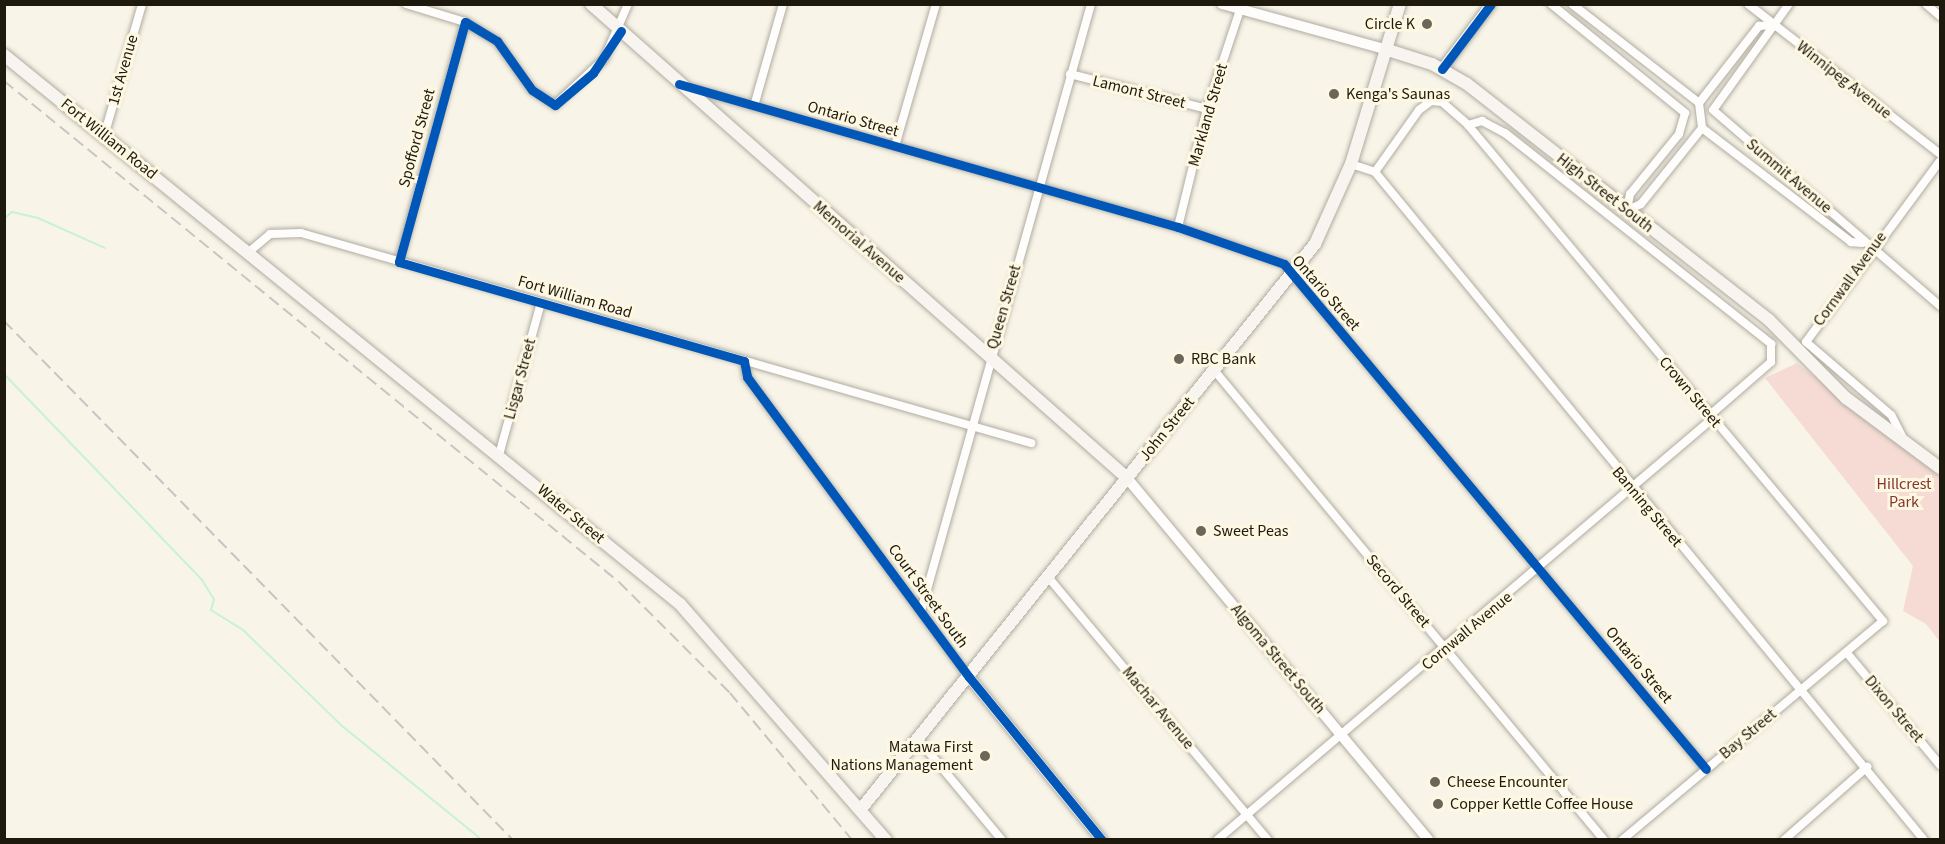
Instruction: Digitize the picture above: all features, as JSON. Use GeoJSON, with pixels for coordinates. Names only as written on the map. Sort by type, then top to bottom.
{"type":"FeatureCollection","features":[{"type":"Feature","properties":{"kind":"main road","name":"Memorial Avenue"},"geometry":{"type":"LineString","coordinates":[[591,4],[1127,478]]}},
{"type":"Feature","properties":{"kind":"main road","name":"John Street"},"geometry":{"type":"LineString","coordinates":[[861,809],[1293,274],[1323,232],[1350,164],[1388,50],[1400,4]]}},
{"type":"Feature","properties":{"kind":"main road","name":"High Street South"},"geometry":{"type":"LineString","coordinates":[[1388,50],[1442,69],[1769,320],[1846,398],[1941,468]]}},
{"type":"Feature","properties":{"kind":"main road","name":"Fort William Road"},"geometry":{"type":"LineString","coordinates":[[4,56],[250,251]]}},
{"type":"Feature","properties":{"kind":"main road","name":"Water Street"},"geometry":{"type":"LineString","coordinates":[[250,251],[680,604],[886,840]]}},
{"type":"Feature","properties":{"kind":"street","name":"1st Avenue"},"geometry":{"type":"LineString","coordinates":[[104,136],[142,4]]}},
{"type":"Feature","properties":{"kind":"street"},"geometry":{"type":"LineString","coordinates":[[406,4],[465,22],[497,41],[532,90],[549,105],[561,103],[587,79],[621,31],[628,4]]}},
{"type":"Feature","properties":{"kind":"street"},"geometry":{"type":"LineString","coordinates":[[754,106],[783,4]]}},
{"type":"Feature","properties":{"kind":"street"},"geometry":{"type":"LineString","coordinates":[[896,146],[936,4]]}},
{"type":"Feature","properties":{"kind":"street","name":"Queen Street"},"geometry":{"type":"LineString","coordinates":[[921,611],[971,422],[1091,4]]}},
{"type":"Feature","properties":{"kind":"street","name":"High Street South"},"geometry":{"type":"LineString","coordinates":[[1222,4],[1241,7],[1388,50]]}},
{"type":"Feature","properties":{"kind":"street"},"geometry":{"type":"LineString","coordinates":[[1442,69],[1491,4]]}},
{"type":"Feature","properties":{"kind":"street"},"geometry":{"type":"LineString","coordinates":[[1551,4],[1685,113],[1679,134],[1630,194],[1627,210]]}},
{"type":"Feature","properties":{"kind":"street"},"geometry":{"type":"LineString","coordinates":[[1572,4],[1703,100]]}},
{"type":"Feature","properties":{"kind":"street","name":"Winnipeg Avenue"},"geometry":{"type":"LineString","coordinates":[[1748,4],[1941,154]]}},
{"type":"Feature","properties":{"kind":"street"},"geometry":{"type":"LineString","coordinates":[[1627,210],[1641,204],[1702,128],[1703,100],[1760,26],[1773,25],[1789,4]]}},
{"type":"Feature","properties":{"kind":"street"},"geometry":{"type":"LineString","coordinates":[[1926,4],[1941,16]]}},
{"type":"Feature","properties":{"kind":"street","name":"Markland Street"},"geometry":{"type":"LineString","coordinates":[[1178,227],[1208,109],[1241,7]]}},
{"type":"Feature","properties":{"kind":"street","name":"Spofford Street"},"geometry":{"type":"LineString","coordinates":[[399,262],[465,22]]}},
{"type":"Feature","properties":{"kind":"street","name":"Summit Avenue"},"geometry":{"type":"LineString","coordinates":[[1773,25],[1713,110],[1816,200],[1860,233],[1862,243]]}},
{"type":"Feature","properties":{"kind":"street","name":"Lamont Street"},"geometry":{"type":"LineString","coordinates":[[1070,74],[1208,109]]}},
{"type":"Feature","properties":{"kind":"street","name":"Ontario Street"},"geometry":{"type":"LineString","coordinates":[[679,84],[896,146],[1038,190],[1178,227],[1284,264],[1706,769]]}},
{"type":"Feature","properties":{"kind":"street"},"geometry":{"type":"LineString","coordinates":[[1350,164],[1375,172],[1431,101],[1442,102],[1468,125]]}},
{"type":"Feature","properties":{"kind":"street","name":"Cornwall Avenue"},"geometry":{"type":"LineString","coordinates":[[1217,840],[1540,570],[1629,487],[1771,362],[1771,344],[1504,133],[1482,121],[1468,125]]}},
{"type":"Feature","properties":{"kind":"street","name":"Crown Street"},"geometry":{"type":"LineString","coordinates":[[1468,125],[1883,621],[1847,653]]}},
{"type":"Feature","properties":{"kind":"street","name":"Summit Avenue"},"geometry":{"type":"LineString","coordinates":[[1702,128],[1851,242],[1862,243],[1941,306]]}},
{"type":"Feature","properties":{"kind":"street","name":"Cornwall Avenue"},"geometry":{"type":"LineString","coordinates":[[1905,442],[1891,415],[1807,346],[1822,318],[1871,250],[1941,161]]}},
{"type":"Feature","properties":{"kind":"street","name":"Banning Street"},"geometry":{"type":"LineString","coordinates":[[1375,172],[1629,487],[1802,689],[1924,840]]}},
{"type":"Feature","properties":{"kind":"street"},"geometry":{"type":"LineString","coordinates":[[1808,210],[1816,200]]}},
{"type":"Feature","properties":{"kind":"street","name":"Fort William Road"},"geometry":{"type":"LineString","coordinates":[[250,251],[270,234],[287,231],[744,361],[971,422],[1031,443]]}},
{"type":"Feature","properties":{"kind":"street","name":"Lisgar Street"},"geometry":{"type":"LineString","coordinates":[[499,455],[541,303]]}},
{"type":"Feature","properties":{"kind":"street","name":"Court Street South"},"geometry":{"type":"LineString","coordinates":[[744,361],[747,377],[969,677],[1102,840]]}},
{"type":"Feature","properties":{"kind":"street","name":"Secord Street"},"geometry":{"type":"LineString","coordinates":[[1214,370],[1604,840]]}},
{"type":"Feature","properties":{"kind":"street","name":"Algoma Street South"},"geometry":{"type":"LineString","coordinates":[[1127,478],[1428,840]]}},
{"type":"Feature","properties":{"kind":"street","name":"Machar Avenue"},"geometry":{"type":"LineString","coordinates":[[1048,577],[1268,840]]}},
{"type":"Feature","properties":{"kind":"street","name":"Bay Street"},"geometry":{"type":"LineString","coordinates":[[1622,840],[1847,653]]}},
{"type":"Feature","properties":{"kind":"street","name":"Dixon Street"},"geometry":{"type":"LineString","coordinates":[[1847,653],[1941,765]]}},
{"type":"Feature","properties":{"kind":"street"},"geometry":{"type":"LineString","coordinates":[[918,739],[1002,840]]}},
{"type":"Feature","properties":{"kind":"street"},"geometry":{"type":"LineString","coordinates":[[1784,840],[1867,767]]}},
{"type":"Feature","properties":{"kind":"green space","name":"Hillcrest Park"},"geometry":{"type":"Polygon","coordinates":[[[1797,363],[1940,476],[1940,642],[1926,624],[1903,611],[1913,566],[1765,378],[1797,363]]]}},
{"type":"Feature","properties":{"kind":"waterway"},"geometry":{"type":"LineString","coordinates":[[5,218],[12,212],[38,218],[105,248]]}},
{"type":"Feature","properties":{"kind":"waterway"},"geometry":{"type":"LineString","coordinates":[[4,374],[202,580],[214,599],[211,610],[243,630],[341,725],[482,840]]}},
{"type":"Feature","properties":{"kind":"railway"},"geometry":{"type":"LineString","coordinates":[[4,81],[619,582],[730,693],[852,840]]}},
{"type":"Feature","properties":{"kind":"railway"},"geometry":{"type":"LineString","coordinates":[[4,321],[513,840]]}},
{"type":"Feature","properties":{"kind":"cycle path"},"geometry":{"type":"LineString","coordinates":[[1442,69],[1491,4]]}},
{"type":"Feature","properties":{"kind":"cycle path"},"geometry":{"type":"LineString","coordinates":[[621,31],[593,73],[555,105],[532,90],[497,41],[465,22],[399,262],[744,361],[747,377],[969,677],[1102,840]]}},
{"type":"Feature","properties":{"kind":"cycle path"},"geometry":{"type":"LineString","coordinates":[[679,84],[1178,227],[1284,264],[1706,769]]}},
{"type":"Feature","properties":{"kind":"place","name":"Circle K"},"geometry":{"type":"Point","coordinates":[1427,24]}},
{"type":"Feature","properties":{"kind":"place","name":"Kenga's Saunas"},"geometry":{"type":"Point","coordinates":[1334,94]}},
{"type":"Feature","properties":{"kind":"place","name":"RBC Bank"},"geometry":{"type":"Point","coordinates":[1179,359]}},
{"type":"Feature","properties":{"kind":"place","name":"Sweet Peas"},"geometry":{"type":"Point","coordinates":[1201,531]}},
{"type":"Feature","properties":{"kind":"place","name":"Matawa First Nations Management"},"geometry":{"type":"Point","coordinates":[985,756]}},
{"type":"Feature","properties":{"kind":"place","name":"Cheese Encounter"},"geometry":{"type":"Point","coordinates":[1435,782]}},
{"type":"Feature","properties":{"kind":"place","name":"Copper Kettle Coffee House"},"geometry":{"type":"Point","coordinates":[1438,804]}}]}
